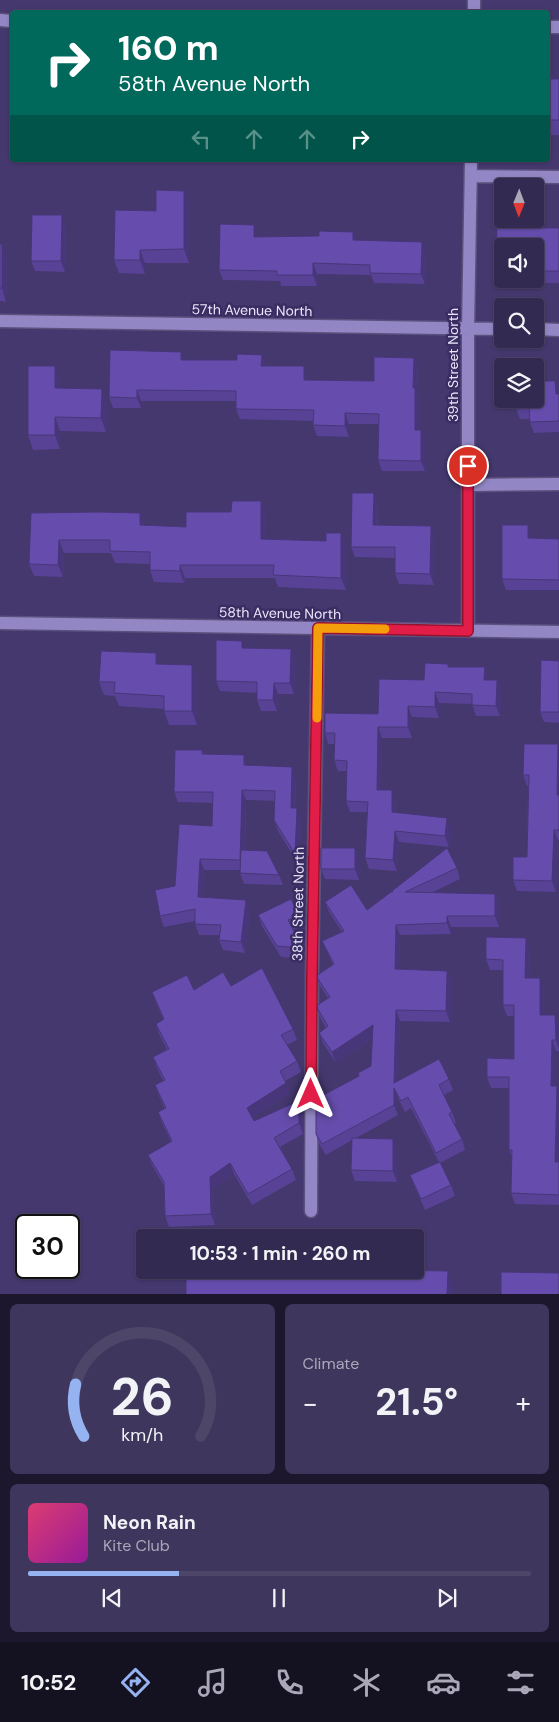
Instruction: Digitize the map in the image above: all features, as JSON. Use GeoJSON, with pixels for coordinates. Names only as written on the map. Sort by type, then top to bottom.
{"type":"FeatureCollection","features":[{"type":"Feature","properties":{"kind":"street","name":"39th Street North"},"geometry":{"type":"LineString","coordinates":[[468,631],[468,329],[471,162]]}},
{"type":"Feature","properties":{"kind":"street"},"geometry":{"type":"LineString","coordinates":[[471,176],[559,177]]}},
{"type":"Feature","properties":{"kind":"street","name":"57th Avenue North"},"geometry":{"type":"LineString","coordinates":[[0,321],[494,329]]}},
{"type":"Feature","properties":{"kind":"street"},"geometry":{"type":"LineString","coordinates":[[544,329],[559,330]]}},
{"type":"Feature","properties":{"kind":"street"},"geometry":{"type":"LineString","coordinates":[[468,485],[559,484]]}},
{"type":"Feature","properties":{"kind":"street","name":"58th Avenue North"},"geometry":{"type":"LineString","coordinates":[[0,623],[559,632]]}},
{"type":"Feature","properties":{"kind":"street","name":"38th Street North"},"geometry":{"type":"LineString","coordinates":[[310,1211],[318,628]]}},
{"type":"Feature","properties":{"kind":"building"},"geometry":{"type":"Polygon","coordinates":[[[550,79],[559,79],[559,120],[550,120],[550,79]]]}},
{"type":"Feature","properties":{"kind":"building"},"geometry":{"type":"Polygon","coordinates":[[[156,190],[184,191],[184,249],[140,250],[140,260],[114,260],[115,210],[156,211],[156,190]]]}},
{"type":"Feature","properties":{"kind":"building"},"geometry":{"type":"Polygon","coordinates":[[[32,215],[62,215],[61,261],[31,261],[32,215]]]}},
{"type":"Feature","properties":{"kind":"building"},"geometry":{"type":"Polygon","coordinates":[[[220,224],[254,225],[254,237],[319,236],[319,231],[353,232],[353,240],[422,242],[421,274],[370,273],[370,265],[313,263],[313,275],[277,275],[277,271],[219,270],[220,224]]]}},
{"type":"Feature","properties":{"kind":"building"},"geometry":{"type":"Polygon","coordinates":[[[497,228],[559,228],[559,271],[544,271],[544,238],[497,238],[497,228]]]}},
{"type":"Feature","properties":{"kind":"building"},"geometry":{"type":"Polygon","coordinates":[[[0,244],[2,244],[2,288],[0,288],[0,244]]]}},
{"type":"Feature","properties":{"kind":"building"},"geometry":{"type":"Polygon","coordinates":[[[110,350],[181,352],[181,360],[237,360],[237,354],[262,355],[261,366],[304,366],[304,380],[374,381],[374,357],[414,358],[415,430],[421,430],[421,461],[378,460],[379,414],[345,413],[345,426],[313,425],[314,410],[236,409],[236,391],[137,390],[137,398],[109,397],[110,350]]]}},
{"type":"Feature","properties":{"kind":"building"},"geometry":{"type":"Polygon","coordinates":[[[28,366],[55,366],[55,388],[102,389],[101,418],[55,417],[55,435],[28,435],[28,366]]]}},
{"type":"Feature","properties":{"kind":"building"},"geometry":{"type":"Polygon","coordinates":[[[544,381],[555,381],[556,394],[559,394],[559,421],[530,422],[529,408],[544,408],[544,381]]]}},
{"type":"Feature","properties":{"kind":"building"},"geometry":{"type":"Polygon","coordinates":[[[352,493],[374,493],[373,525],[431,526],[430,574],[395,573],[395,547],[351,547],[352,493]]]}},
{"type":"Feature","properties":{"kind":"building"},"geometry":{"type":"Polygon","coordinates":[[[232,501],[261,501],[261,539],[326,541],[326,533],[341,533],[341,578],[273,575],[274,565],[180,565],[180,571],[150,570],[150,552],[110,551],[110,540],[59,540],[58,565],[29,564],[31,513],[140,513],[140,525],[186,527],[186,512],[231,512],[232,501]]]}},
{"type":"Feature","properties":{"kind":"building"},"geometry":{"type":"Polygon","coordinates":[[[502,525],[528,525],[528,538],[559,539],[559,580],[502,579],[502,525]]]}},
{"type":"Feature","properties":{"kind":"building"},"geometry":{"type":"Polygon","coordinates":[[[216,640],[242,641],[242,648],[291,649],[290,683],[274,683],[273,700],[257,700],[257,682],[216,681],[216,640]]]}},
{"type":"Feature","properties":{"kind":"building"},"geometry":{"type":"Polygon","coordinates":[[[101,651],[156,653],[156,664],[192,665],[192,711],[164,711],[164,696],[114,693],[115,682],[99,682],[101,651]]]}},
{"type":"Feature","properties":{"kind":"building"},"geometry":{"type":"Polygon","coordinates":[[[541,660],[559,661],[559,712],[540,712],[541,660]]]}},
{"type":"Feature","properties":{"kind":"building"},"geometry":{"type":"Polygon","coordinates":[[[425,663],[448,664],[448,667],[485,667],[484,680],[497,680],[496,706],[472,705],[472,694],[435,692],[435,707],[408,706],[408,727],[378,727],[377,790],[392,790],[392,812],[447,818],[445,836],[395,831],[393,860],[365,858],[368,802],[346,801],[347,761],[334,760],[335,733],[325,733],[325,713],[378,714],[379,679],[424,680],[425,663]]]}},
{"type":"Feature","properties":{"kind":"building"},"geometry":{"type":"Polygon","coordinates":[[[524,744],[558,744],[557,795],[559,795],[559,830],[554,830],[552,881],[513,880],[513,857],[527,857],[529,775],[523,775],[524,744]]]}},
{"type":"Feature","properties":{"kind":"building"},"geometry":{"type":"Polygon","coordinates":[[[175,750],[202,750],[202,754],[244,755],[244,765],[292,767],[291,808],[297,808],[295,854],[274,820],[275,791],[242,790],[240,860],[200,859],[198,897],[246,900],[241,942],[219,940],[221,925],[195,924],[195,909],[160,916],[155,890],[175,886],[179,824],[212,826],[213,792],[174,792],[175,750]]]}},
{"type":"Feature","properties":{"kind":"building"},"geometry":{"type":"Polygon","coordinates":[[[321,848],[355,848],[355,869],[321,869],[321,848]]]}},
{"type":"Feature","properties":{"kind":"building"},"geometry":{"type":"Polygon","coordinates":[[[447,848],[457,868],[405,892],[495,894],[495,916],[447,916],[447,923],[396,925],[395,969],[447,971],[446,1011],[396,1010],[394,1083],[439,1059],[449,1079],[439,1085],[452,1112],[449,1114],[462,1139],[436,1153],[408,1097],[401,1101],[394,1088],[394,1105],[322,1144],[316,1134],[316,1099],[359,1076],[358,1073],[371,1066],[373,1025],[332,1052],[319,1033],[328,1026],[316,1006],[330,997],[316,976],[334,964],[322,941],[344,931],[325,902],[351,885],[367,910],[393,892],[447,848]]]}},
{"type":"Feature","properties":{"kind":"building"},"geometry":{"type":"Polygon","coordinates":[[[241,850],[267,851],[279,875],[240,873],[241,850]]]}},
{"type":"Feature","properties":{"kind":"building"},"geometry":{"type":"Polygon","coordinates":[[[291,899],[299,915],[288,920],[300,943],[300,948],[277,946],[258,915],[291,899]]]}},
{"type":"Feature","properties":{"kind":"building"},"geometry":{"type":"Polygon","coordinates":[[[486,937],[526,938],[525,978],[540,978],[540,1015],[555,1015],[556,1040],[552,1040],[551,1086],[557,1086],[555,1162],[559,1162],[559,1195],[511,1193],[512,1150],[509,1150],[509,1077],[487,1077],[487,1058],[514,1059],[514,1005],[503,1005],[503,960],[486,959],[486,937]]]}},
{"type":"Feature","properties":{"kind":"building"},"geometry":{"type":"Polygon","coordinates":[[[262,968],[293,1029],[281,1035],[297,1061],[280,1071],[286,1083],[247,1108],[254,1121],[296,1102],[299,1108],[299,1123],[274,1138],[292,1169],[248,1194],[230,1163],[210,1177],[211,1214],[165,1216],[164,1182],[148,1155],[172,1141],[158,1112],[166,1108],[155,1085],[165,1080],[153,1057],[169,1049],[156,1024],[164,1019],[152,992],[187,975],[194,990],[223,972],[231,986],[262,968]]]}},
{"type":"Feature","properties":{"kind":"building"},"geometry":{"type":"Polygon","coordinates":[[[352,1138],[393,1139],[393,1171],[351,1170],[352,1138]]]}},
{"type":"Feature","properties":{"kind":"building"},"geometry":{"type":"Polygon","coordinates":[[[440,1162],[451,1185],[421,1199],[410,1175],[440,1162]]]}},
{"type":"Feature","properties":{"kind":"building"},"geometry":{"type":"Polygon","coordinates":[[[424,1271],[448,1271],[447,1294],[186,1294],[186,1279],[424,1279],[424,1271]]]}},
{"type":"Feature","properties":{"kind":"building"},"geometry":{"type":"Polygon","coordinates":[[[501,1272],[559,1273],[559,1294],[501,1294],[501,1272]]]}},
{"type":"Feature","properties":{"kind":"slow traffic"},"geometry":{"type":"LineString","coordinates":[[317,718],[318,628],[385,629]]}},
{"type":"Feature","properties":{"kind":"route"},"geometry":{"type":"LineString","coordinates":[[311,1094],[318,628],[468,631],[468,466]]}}]}
